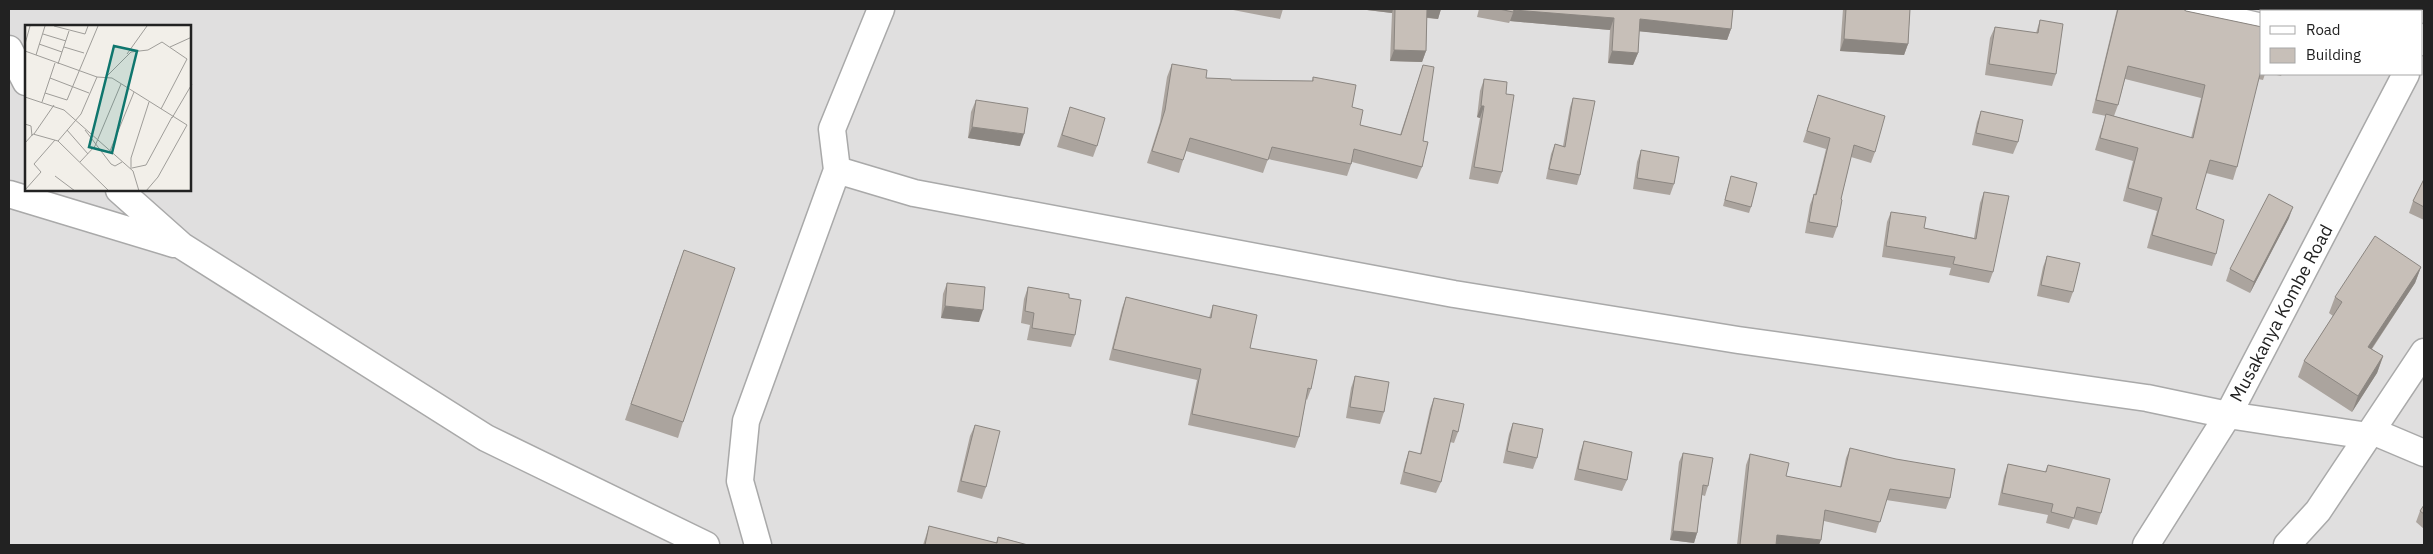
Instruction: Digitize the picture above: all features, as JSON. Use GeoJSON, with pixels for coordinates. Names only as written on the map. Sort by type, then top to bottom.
{"type":"FeatureCollection","features":[{"type":"Feature","properties":{"kind":"street"},"geometry":{"type":"LineString","coordinates":[[758,545],[740,481],[746,422],[837,170],[832,129],[881,9]]}},
{"type":"Feature","properties":{"kind":"street"},"geometry":{"type":"LineString","coordinates":[[2185,9],[2260,27]]}},
{"type":"Feature","properties":{"kind":"street"},"geometry":{"type":"LineString","coordinates":[[9,49],[25,80]]}},
{"type":"Feature","properties":{"kind":"street","name":"Musakanya Kombe Road"},"geometry":{"type":"LineString","coordinates":[[2146,545],[2228,415],[2405,75]]}},
{"type":"Feature","properties":{"kind":"street"},"geometry":{"type":"LineString","coordinates":[[837,170],[914,193],[1444,293],[1757,343],[2147,398],[2228,415],[2368,436],[2372,431]]}},
{"type":"Feature","properties":{"kind":"street"},"geometry":{"type":"LineString","coordinates":[[120,191],[182,246],[486,438],[706,545]]}},
{"type":"Feature","properties":{"kind":"street"},"geometry":{"type":"LineString","coordinates":[[9,194],[182,246]]}},
{"type":"Feature","properties":{"kind":"street"},"geometry":{"type":"LineString","coordinates":[[2287,545],[2318,511],[2424,352]]}},
{"type":"Feature","properties":{"kind":"street"},"geometry":{"type":"LineString","coordinates":[[2372,431],[2424,453]]}},
{"type":"Feature","properties":{"kind":"shaded area"},"geometry":{"type":"Polygon","coordinates":[[[9,9],[2424,9],[2424,545],[9,545],[9,9]]]}},
{"type":"Feature","properties":{"kind":"building"},"geometry":{"type":"Polygon","coordinates":[[[1395,9],[1427,9],[1426,51],[1394,50],[1395,9]]]}},
{"type":"Feature","properties":{"kind":"building"},"geometry":{"type":"Polygon","coordinates":[[[1499,9],[1733,9],[1731,29],[1640,19],[1638,53],[1612,51],[1614,18],[1514,10],[1513,12],[1499,9]]]}},
{"type":"Feature","properties":{"kind":"building"},"geometry":{"type":"Polygon","coordinates":[[[1846,9],[1910,9],[1908,44],[1844,39],[1846,9]]]}},
{"type":"Feature","properties":{"kind":"building"},"geometry":{"type":"Polygon","coordinates":[[[2118,9],[2183,9],[2260,27],[2260,74],[2237,167],[2210,160],[2196,209],[2224,220],[2216,254],[2152,235],[2162,198],[2128,188],[2138,148],[2100,138],[2106,114],[2193,138],[2205,85],[2128,66],[2118,105],[2096,100],[2118,9]]]}},
{"type":"Feature","properties":{"kind":"building"},"geometry":{"type":"Polygon","coordinates":[[[2040,20],[2063,24],[2056,74],[1989,64],[1995,27],[2038,33],[2040,20]]]}},
{"type":"Feature","properties":{"kind":"building"},"geometry":{"type":"Polygon","coordinates":[[[1172,64],[1207,70],[1206,78],[1313,81],[1313,77],[1356,85],[1352,107],[1363,110],[1360,125],[1401,135],[1423,65],[1434,67],[1423,141],[1428,142],[1422,167],[1354,149],[1351,164],[1272,147],[1268,160],[1190,138],[1183,160],[1152,151],[1165,110],[1172,64]]]}},
{"type":"Feature","properties":{"kind":"building"},"geometry":{"type":"Polygon","coordinates":[[[1484,79],[1507,82],[1506,94],[1514,95],[1502,172],[1474,167],[1484,106],[1481,106],[1484,79]]]}},
{"type":"Feature","properties":{"kind":"building"},"geometry":{"type":"Polygon","coordinates":[[[1818,95],[1885,116],[1875,152],[1854,145],[1841,199],[1837,227],[1809,222],[1814,194],[1816,195],[1830,138],[1807,131],[1818,95]]]}},
{"type":"Feature","properties":{"kind":"building"},"geometry":{"type":"Polygon","coordinates":[[[1573,98],[1595,101],[1580,175],[1549,169],[1555,144],[1565,147],[1573,98]]]}},
{"type":"Feature","properties":{"kind":"building"},"geometry":{"type":"Polygon","coordinates":[[[976,100],[1028,108],[1024,134],[972,127],[976,100]]]}},
{"type":"Feature","properties":{"kind":"building"},"geometry":{"type":"Polygon","coordinates":[[[1070,107],[1105,118],[1097,146],[1062,135],[1070,107]]]}},
{"type":"Feature","properties":{"kind":"building"},"geometry":{"type":"Polygon","coordinates":[[[1981,111],[2023,120],[2018,142],[1976,133],[1981,111]]]}},
{"type":"Feature","properties":{"kind":"building"},"geometry":{"type":"Polygon","coordinates":[[[1641,150],[1679,157],[1674,184],[1637,178],[1641,150]]]}},
{"type":"Feature","properties":{"kind":"building"},"geometry":{"type":"Polygon","coordinates":[[[1731,176],[1757,183],[1751,207],[1725,200],[1731,176]]]}},
{"type":"Feature","properties":{"kind":"building"},"geometry":{"type":"Polygon","coordinates":[[[2424,179],[2424,207],[2413,201],[2424,179]]]}},
{"type":"Feature","properties":{"kind":"building"},"geometry":{"type":"Polygon","coordinates":[[[1984,192],[2009,196],[1993,272],[1953,264],[1955,257],[1886,246],[1891,212],[1926,217],[1924,228],[1976,239],[1984,192]]]}},
{"type":"Feature","properties":{"kind":"building"},"geometry":{"type":"Polygon","coordinates":[[[2269,194],[2293,207],[2254,282],[2230,269],[2269,194]]]}},
{"type":"Feature","properties":{"kind":"building"},"geometry":{"type":"Polygon","coordinates":[[[2375,236],[2421,267],[2368,347],[2383,356],[2358,396],[2304,361],[2342,302],[2335,297],[2375,236]]]}},
{"type":"Feature","properties":{"kind":"building"},"geometry":{"type":"Polygon","coordinates":[[[684,250],[735,268],[683,422],[631,404],[684,250]]]}},
{"type":"Feature","properties":{"kind":"building"},"geometry":{"type":"Polygon","coordinates":[[[2047,256],[2080,263],[2073,292],[2041,285],[2047,256]]]}},
{"type":"Feature","properties":{"kind":"building"},"geometry":{"type":"Polygon","coordinates":[[[947,283],[985,287],[983,310],[945,306],[947,283]]]}},
{"type":"Feature","properties":{"kind":"building"},"geometry":{"type":"Polygon","coordinates":[[[1028,287],[1069,294],[1069,298],[1081,300],[1075,335],[1032,328],[1034,313],[1025,311],[1028,287]]]}},
{"type":"Feature","properties":{"kind":"building"},"geometry":{"type":"Polygon","coordinates":[[[1126,297],[1211,318],[1213,305],[1257,315],[1250,348],[1317,360],[1311,389],[1308,388],[1299,437],[1192,414],[1201,369],[1113,349],[1126,297]]]}},
{"type":"Feature","properties":{"kind":"building"},"geometry":{"type":"Polygon","coordinates":[[[1355,376],[1389,382],[1384,412],[1350,407],[1355,376]]]}},
{"type":"Feature","properties":{"kind":"building"},"geometry":{"type":"Polygon","coordinates":[[[1434,398],[1464,404],[1458,432],[1453,430],[1441,482],[1404,472],[1409,451],[1421,454],[1434,398]]]}},
{"type":"Feature","properties":{"kind":"building"},"geometry":{"type":"Polygon","coordinates":[[[1513,423],[1543,429],[1537,458],[1507,451],[1513,423]]]}},
{"type":"Feature","properties":{"kind":"building"},"geometry":{"type":"Polygon","coordinates":[[[975,425],[1000,431],[986,487],[961,481],[975,425]]]}},
{"type":"Feature","properties":{"kind":"building"},"geometry":{"type":"Polygon","coordinates":[[[1584,441],[1632,452],[1627,480],[1578,469],[1584,441]]]}},
{"type":"Feature","properties":{"kind":"building"},"geometry":{"type":"Polygon","coordinates":[[[1850,448],[1896,459],[1955,469],[1950,498],[1890,489],[1880,522],[1825,510],[1821,540],[1777,535],[1776,545],[1740,545],[1750,454],[1789,463],[1786,476],[1841,487],[1850,448]]]}},
{"type":"Feature","properties":{"kind":"building"},"geometry":{"type":"Polygon","coordinates":[[[1683,453],[1713,458],[1708,486],[1703,485],[1697,533],[1673,531],[1683,453]]]}},
{"type":"Feature","properties":{"kind":"building"},"geometry":{"type":"Polygon","coordinates":[[[2008,464],[2046,472],[2048,465],[2110,479],[2101,513],[2077,507],[2074,518],[2051,512],[2053,504],[2002,493],[2008,464]]]}},
{"type":"Feature","properties":{"kind":"building"},"geometry":{"type":"Polygon","coordinates":[[[2424,505],[2424,514],[2420,511],[2424,505]]]}},
{"type":"Feature","properties":{"kind":"building"},"geometry":{"type":"Polygon","coordinates":[[[929,526],[997,543],[998,537],[1028,545],[925,545],[929,526]]]}}]}
